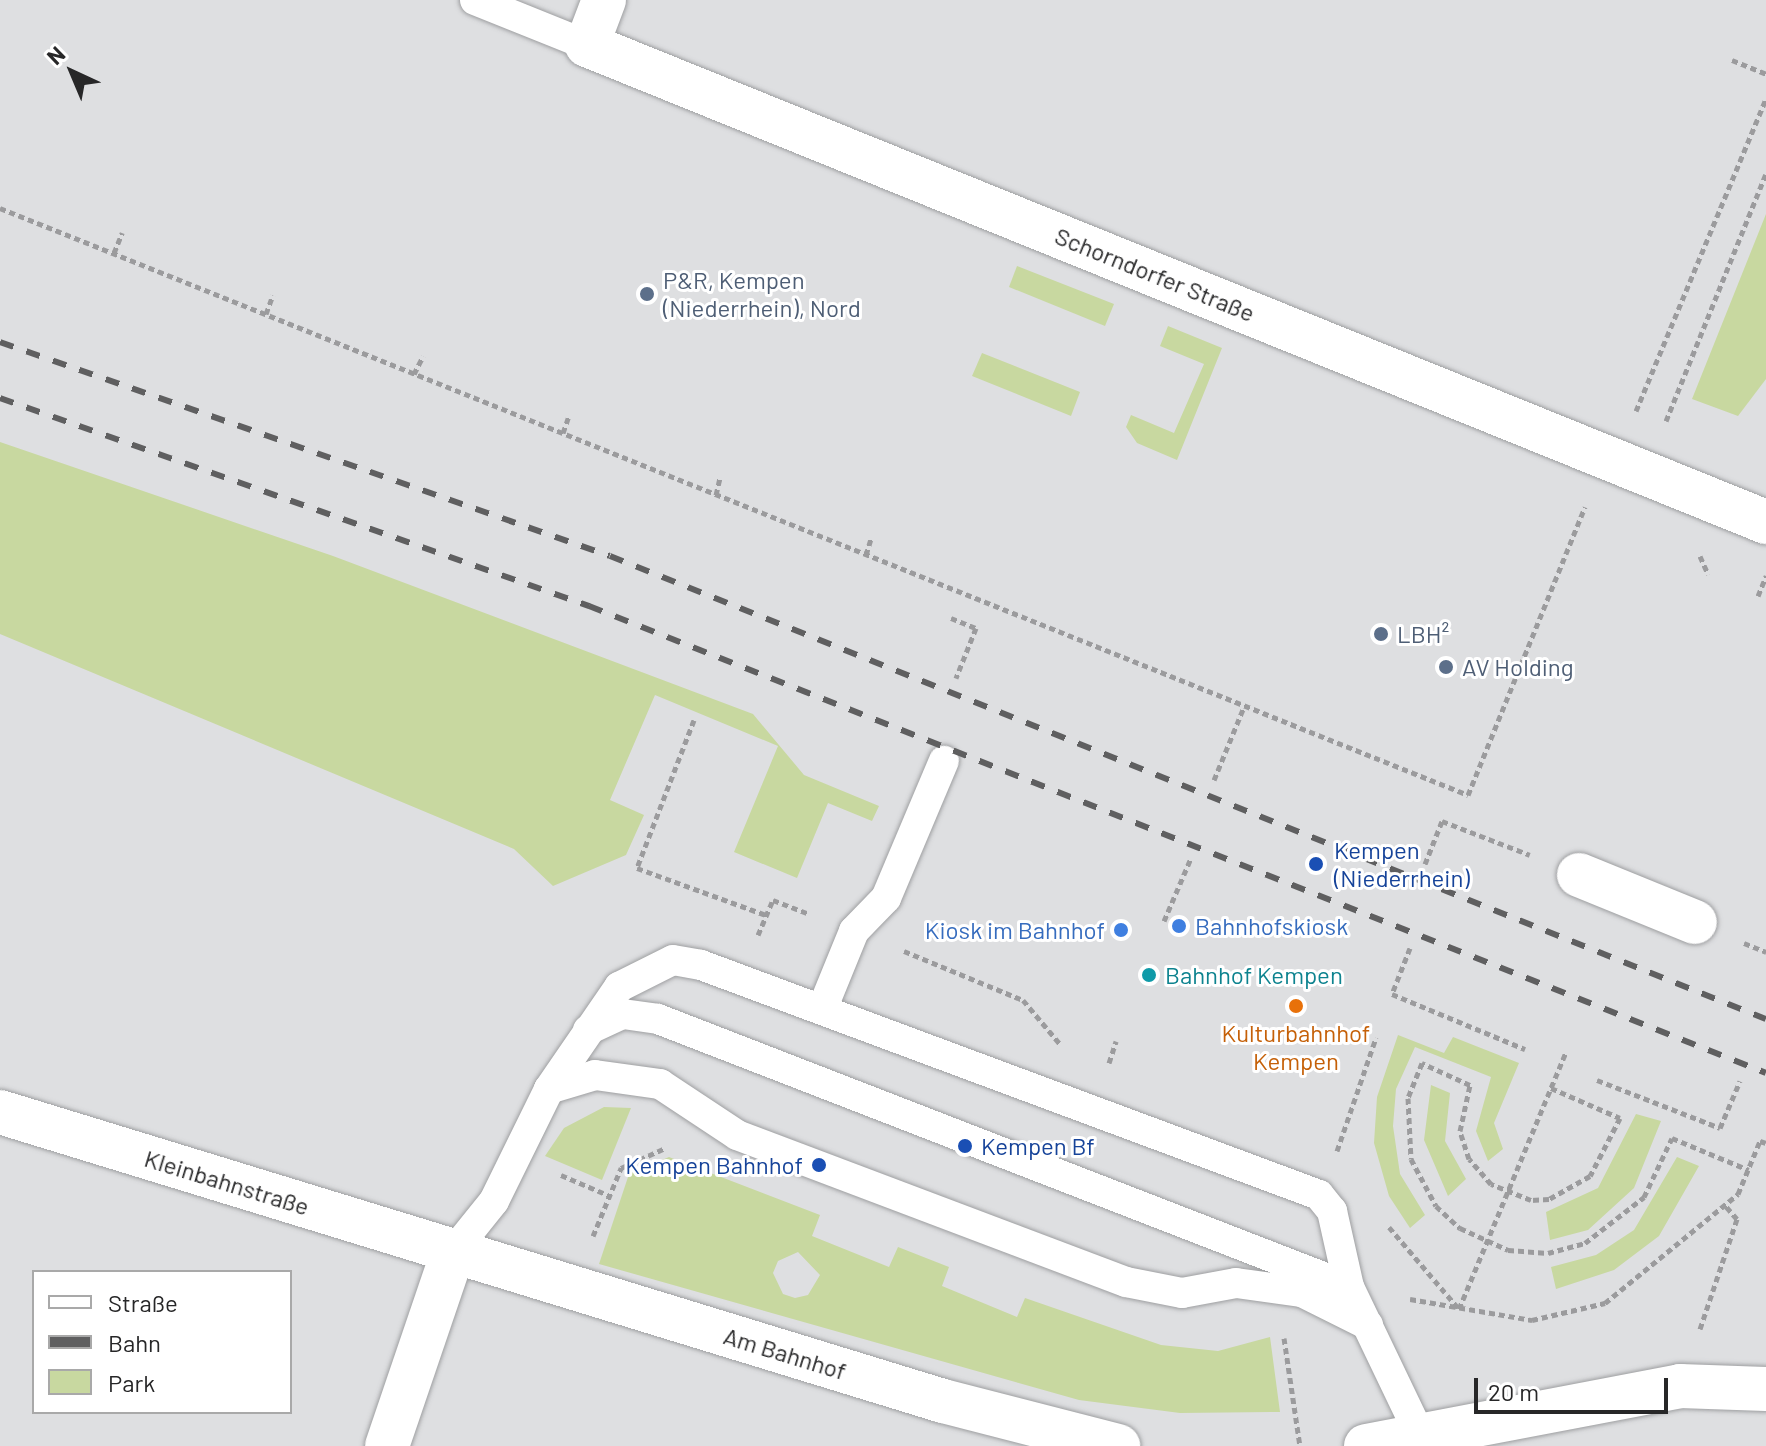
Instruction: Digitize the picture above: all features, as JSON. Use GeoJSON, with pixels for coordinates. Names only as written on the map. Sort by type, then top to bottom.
{"type":"FeatureCollection","features":[{"type":"Feature","properties":{"kind":"street"},"geometry":{"type":"LineString","coordinates":[[587,45],[604,0]]}},
{"type":"Feature","properties":{"kind":"street","name":"Schorndorfer Straße"},"geometry":{"type":"LineString","coordinates":[[587,45],[1766,522]]}},
{"type":"Feature","properties":{"kind":"street"},"geometry":{"type":"LineString","coordinates":[[1579,875],[1695,922]]}},
{"type":"Feature","properties":{"kind":"street","name":"Kleinbahnstraße"},"geometry":{"type":"LineString","coordinates":[[0,1112],[453,1252]]}},
{"type":"Feature","properties":{"kind":"street"},"geometry":{"type":"LineString","coordinates":[[387,1446],[453,1252]]}},
{"type":"Feature","properties":{"kind":"street","name":"Am Bahnhof"},"geometry":{"type":"LineString","coordinates":[[453,1252],[1118,1446]]}},
{"type":"Feature","properties":{"kind":"street"},"geometry":{"type":"LineString","coordinates":[[1366,1446],[1422,1442],[1680,1386],[1766,1389]]}},
{"type":"Feature","properties":{"kind":"lane"},"geometry":{"type":"LineString","coordinates":[[475,0],[587,45]]}},
{"type":"Feature","properties":{"kind":"lane"},"geometry":{"type":"LineString","coordinates":[[823,1007],[854,931],[886,898],[944,761]]}},
{"type":"Feature","properties":{"kind":"lane"},"geometry":{"type":"LineString","coordinates":[[453,1252],[494,1201],[549,1089],[619,987],[673,960],[823,1007],[1319,1195],[1332,1211],[1349,1287],[1422,1442]]}},
{"type":"Feature","properties":{"kind":"lane"},"geometry":{"type":"LineString","coordinates":[[587,1031],[623,1014],[658,1019],[1349,1287]]}},
{"type":"Feature","properties":{"kind":"lane"},"geometry":{"type":"LineString","coordinates":[[549,1089],[595,1075],[660,1084],[737,1135],[1126,1282],[1182,1293],[1236,1283],[1302,1292],[1368,1325]]}},
{"type":"Feature","properties":{"kind":"path"},"geometry":{"type":"LineString","coordinates":[[1732,60],[1766,74]]}},
{"type":"Feature","properties":{"kind":"path"},"geometry":{"type":"LineString","coordinates":[[1645,386],[1766,98]]}},
{"type":"Feature","properties":{"kind":"path"},"geometry":{"type":"LineString","coordinates":[[1665,482],[1666,419],[1766,174]]}},
{"type":"Feature","properties":{"kind":"path"},"geometry":{"type":"LineString","coordinates":[[0,208],[1468,795],[1585,507]]}},
{"type":"Feature","properties":{"kind":"path"},"geometry":{"type":"LineString","coordinates":[[114,253],[122,233]]}},
{"type":"Feature","properties":{"kind":"path"},"geometry":{"type":"LineString","coordinates":[[266,314],[273,295]]}},
{"type":"Feature","properties":{"kind":"path"},"geometry":{"type":"LineString","coordinates":[[414,374],[423,356]]}},
{"type":"Feature","properties":{"kind":"path"},"geometry":{"type":"LineString","coordinates":[[563,433],[569,416]]}},
{"type":"Feature","properties":{"kind":"path"},"geometry":{"type":"LineString","coordinates":[[716,495],[720,478]]}},
{"type":"Feature","properties":{"kind":"path"},"geometry":{"type":"LineString","coordinates":[[866,555],[871,539]]}},
{"type":"Feature","properties":{"kind":"path"},"geometry":{"type":"LineString","coordinates":[[1758,596],[1766,575]]}},
{"type":"Feature","properties":{"kind":"path"},"geometry":{"type":"LineString","coordinates":[[951,618],[976,628],[956,678]]}},
{"type":"Feature","properties":{"kind":"path"},"geometry":{"type":"LineString","coordinates":[[1214,780],[1244,707]]}},
{"type":"Feature","properties":{"kind":"path"},"geometry":{"type":"LineString","coordinates":[[694,720],[637,868],[766,915]]}},
{"type":"Feature","properties":{"kind":"path"},"geometry":{"type":"LineString","coordinates":[[1425,864],[1442,821],[1474,834]]}},
{"type":"Feature","properties":{"kind":"path"},"geometry":{"type":"LineString","coordinates":[[1164,921],[1191,858]]}},
{"type":"Feature","properties":{"kind":"path"},"geometry":{"type":"LineString","coordinates":[[1410,948],[1392,994],[1525,1049]]}},
{"type":"Feature","properties":{"kind":"path"},"geometry":{"type":"LineString","coordinates":[[1319,1195],[1376,1038]]}},
{"type":"Feature","properties":{"kind":"path"},"geometry":{"type":"LineString","coordinates":[[1459,1309],[1566,1052]]}},
{"type":"Feature","properties":{"kind":"path"},"geometry":{"type":"LineString","coordinates":[[1551,1088],[1620,1118],[1590,1176],[1571,1189],[1549,1199],[1507,1194],[1491,1184],[1463,1146],[1470,1085],[1422,1063],[1408,1098],[1411,1159],[1436,1206],[1487,1242],[1548,1253],[1585,1243],[1621,1222],[1644,1197],[1672,1138],[1749,1170]]}},
{"type":"Feature","properties":{"kind":"path"},"geometry":{"type":"LineString","coordinates":[[1597,1080],[1720,1128],[1740,1081]]}},
{"type":"Feature","properties":{"kind":"path"},"geometry":{"type":"LineString","coordinates":[[1349,1287],[1532,1320],[1605,1303],[1725,1205],[1749,1170],[1760,1141],[1766,1143]]}},
{"type":"Feature","properties":{"kind":"path"},"geometry":{"type":"LineString","coordinates":[[574,1289],[621,1168],[673,1144]]}},
{"type":"Feature","properties":{"kind":"path"},"geometry":{"type":"LineString","coordinates":[[1335,1155],[1344,1167]]}},
{"type":"Feature","properties":{"kind":"path"},"geometry":{"type":"LineString","coordinates":[[1680,1386],[1737,1219],[1725,1205]]}},
{"type":"Feature","properties":{"kind":"path"},"geometry":{"type":"LineString","coordinates":[[1380,1216],[1459,1309]]}},
{"type":"Feature","properties":{"kind":"path"},"geometry":{"type":"LineString","coordinates":[[1282,1325],[1300,1446]]}},
{"type":"Feature","properties":{"kind":"green space"},"geometry":{"type":"Polygon","coordinates":[[[1766,214],[1766,379],[1738,416],[1692,399],[1766,214]]]}},
{"type":"Feature","properties":{"kind":"green space"},"geometry":{"type":"Polygon","coordinates":[[[1017,266],[1114,304],[1105,326],[1009,287],[1017,266]]]}},
{"type":"Feature","properties":{"kind":"green space"},"geometry":{"type":"Polygon","coordinates":[[[1168,326],[1222,348],[1177,460],[1137,443],[1126,427],[1131,415],[1174,433],[1204,364],[1160,346],[1168,326]]]}},
{"type":"Feature","properties":{"kind":"green space"},"geometry":{"type":"Polygon","coordinates":[[[982,353],[1080,392],[1071,416],[972,376],[982,353]]]}},
{"type":"Feature","properties":{"kind":"green space"},"geometry":{"type":"Polygon","coordinates":[[[0,442],[333,556],[753,714],[804,775],[879,806],[872,821],[828,803],[797,878],[734,852],[778,746],[655,695],[610,800],[644,815],[626,855],[553,886],[514,849],[0,634],[0,442]]]}},
{"type":"Feature","properties":{"kind":"green space"},"geometry":{"type":"Polygon","coordinates":[[[1398,1035],[1444,1053],[1453,1037],[1519,1063],[1494,1123],[1503,1149],[1488,1161],[1476,1131],[1491,1077],[1415,1047],[1396,1089],[1393,1126],[1400,1174],[1425,1215],[1410,1228],[1389,1196],[1374,1143],[1377,1097],[1398,1035]]]}},
{"type":"Feature","properties":{"kind":"green space"},"geometry":{"type":"Polygon","coordinates":[[[1431,1085],[1450,1093],[1445,1141],[1466,1179],[1448,1196],[1424,1140],[1431,1085]]]}},
{"type":"Feature","properties":{"kind":"green space"},"geometry":{"type":"Polygon","coordinates":[[[604,1107],[631,1108],[602,1180],[545,1156],[564,1128],[604,1107]]]}},
{"type":"Feature","properties":{"kind":"green space"},"geometry":{"type":"Polygon","coordinates":[[[1636,1114],[1661,1121],[1634,1188],[1588,1230],[1550,1240],[1546,1212],[1598,1188],[1636,1114]]]}},
{"type":"Feature","properties":{"kind":"green space"},"geometry":{"type":"Polygon","coordinates":[[[669,1157],[820,1215],[812,1236],[889,1267],[898,1247],[949,1267],[942,1286],[1017,1317],[1025,1298],[1161,1345],[1218,1351],[1270,1337],[1280,1412],[1180,1413],[1079,1400],[599,1264],[629,1174],[669,1157]],[[798,1252],[778,1261],[773,1273],[783,1294],[795,1298],[808,1295],[820,1275],[798,1252]]]}},
{"type":"Feature","properties":{"kind":"green space"},"geometry":{"type":"Polygon","coordinates":[[[1677,1157],[1699,1166],[1659,1236],[1614,1270],[1556,1289],[1551,1267],[1596,1255],[1634,1230],[1677,1157]]]}},
{"type":"Feature","properties":{"kind":"railway"},"geometry":{"type":"LineString","coordinates":[[0,342],[610,556],[1766,1019]]}},
{"type":"Feature","properties":{"kind":"railway"},"geometry":{"type":"LineString","coordinates":[[0,398],[589,606],[1766,1073]]}},
{"type":"Feature","properties":{"kind":"place","name":"P&R, Kempen (Niederrhein), Nord"},"geometry":{"type":"Point","coordinates":[647,294]}},
{"type":"Feature","properties":{"kind":"place","name":"LBH²"},"geometry":{"type":"Point","coordinates":[1381,634]}},
{"type":"Feature","properties":{"kind":"place","name":"AV Holding"},"geometry":{"type":"Point","coordinates":[1446,667]}},
{"type":"Feature","properties":{"kind":"place","name":"Kempen (Niederrhein)"},"geometry":{"type":"Point","coordinates":[1316,864]}},
{"type":"Feature","properties":{"kind":"place","name":"Bahnhofskiosk"},"geometry":{"type":"Point","coordinates":[1179,926]}},
{"type":"Feature","properties":{"kind":"place","name":"Kiosk im Bahnhof"},"geometry":{"type":"Point","coordinates":[1121,930]}},
{"type":"Feature","properties":{"kind":"place","name":"Bahnhof Kempen"},"geometry":{"type":"Point","coordinates":[1149,975]}},
{"type":"Feature","properties":{"kind":"place","name":"Kulturbahnhof Kempen"},"geometry":{"type":"Point","coordinates":[1296,1006]}},
{"type":"Feature","properties":{"kind":"place","name":"Kempen Bf"},"geometry":{"type":"Point","coordinates":[965,1146]}},
{"type":"Feature","properties":{"kind":"place","name":"Kempen Bahnhof"},"geometry":{"type":"Point","coordinates":[819,1165]}}]}
